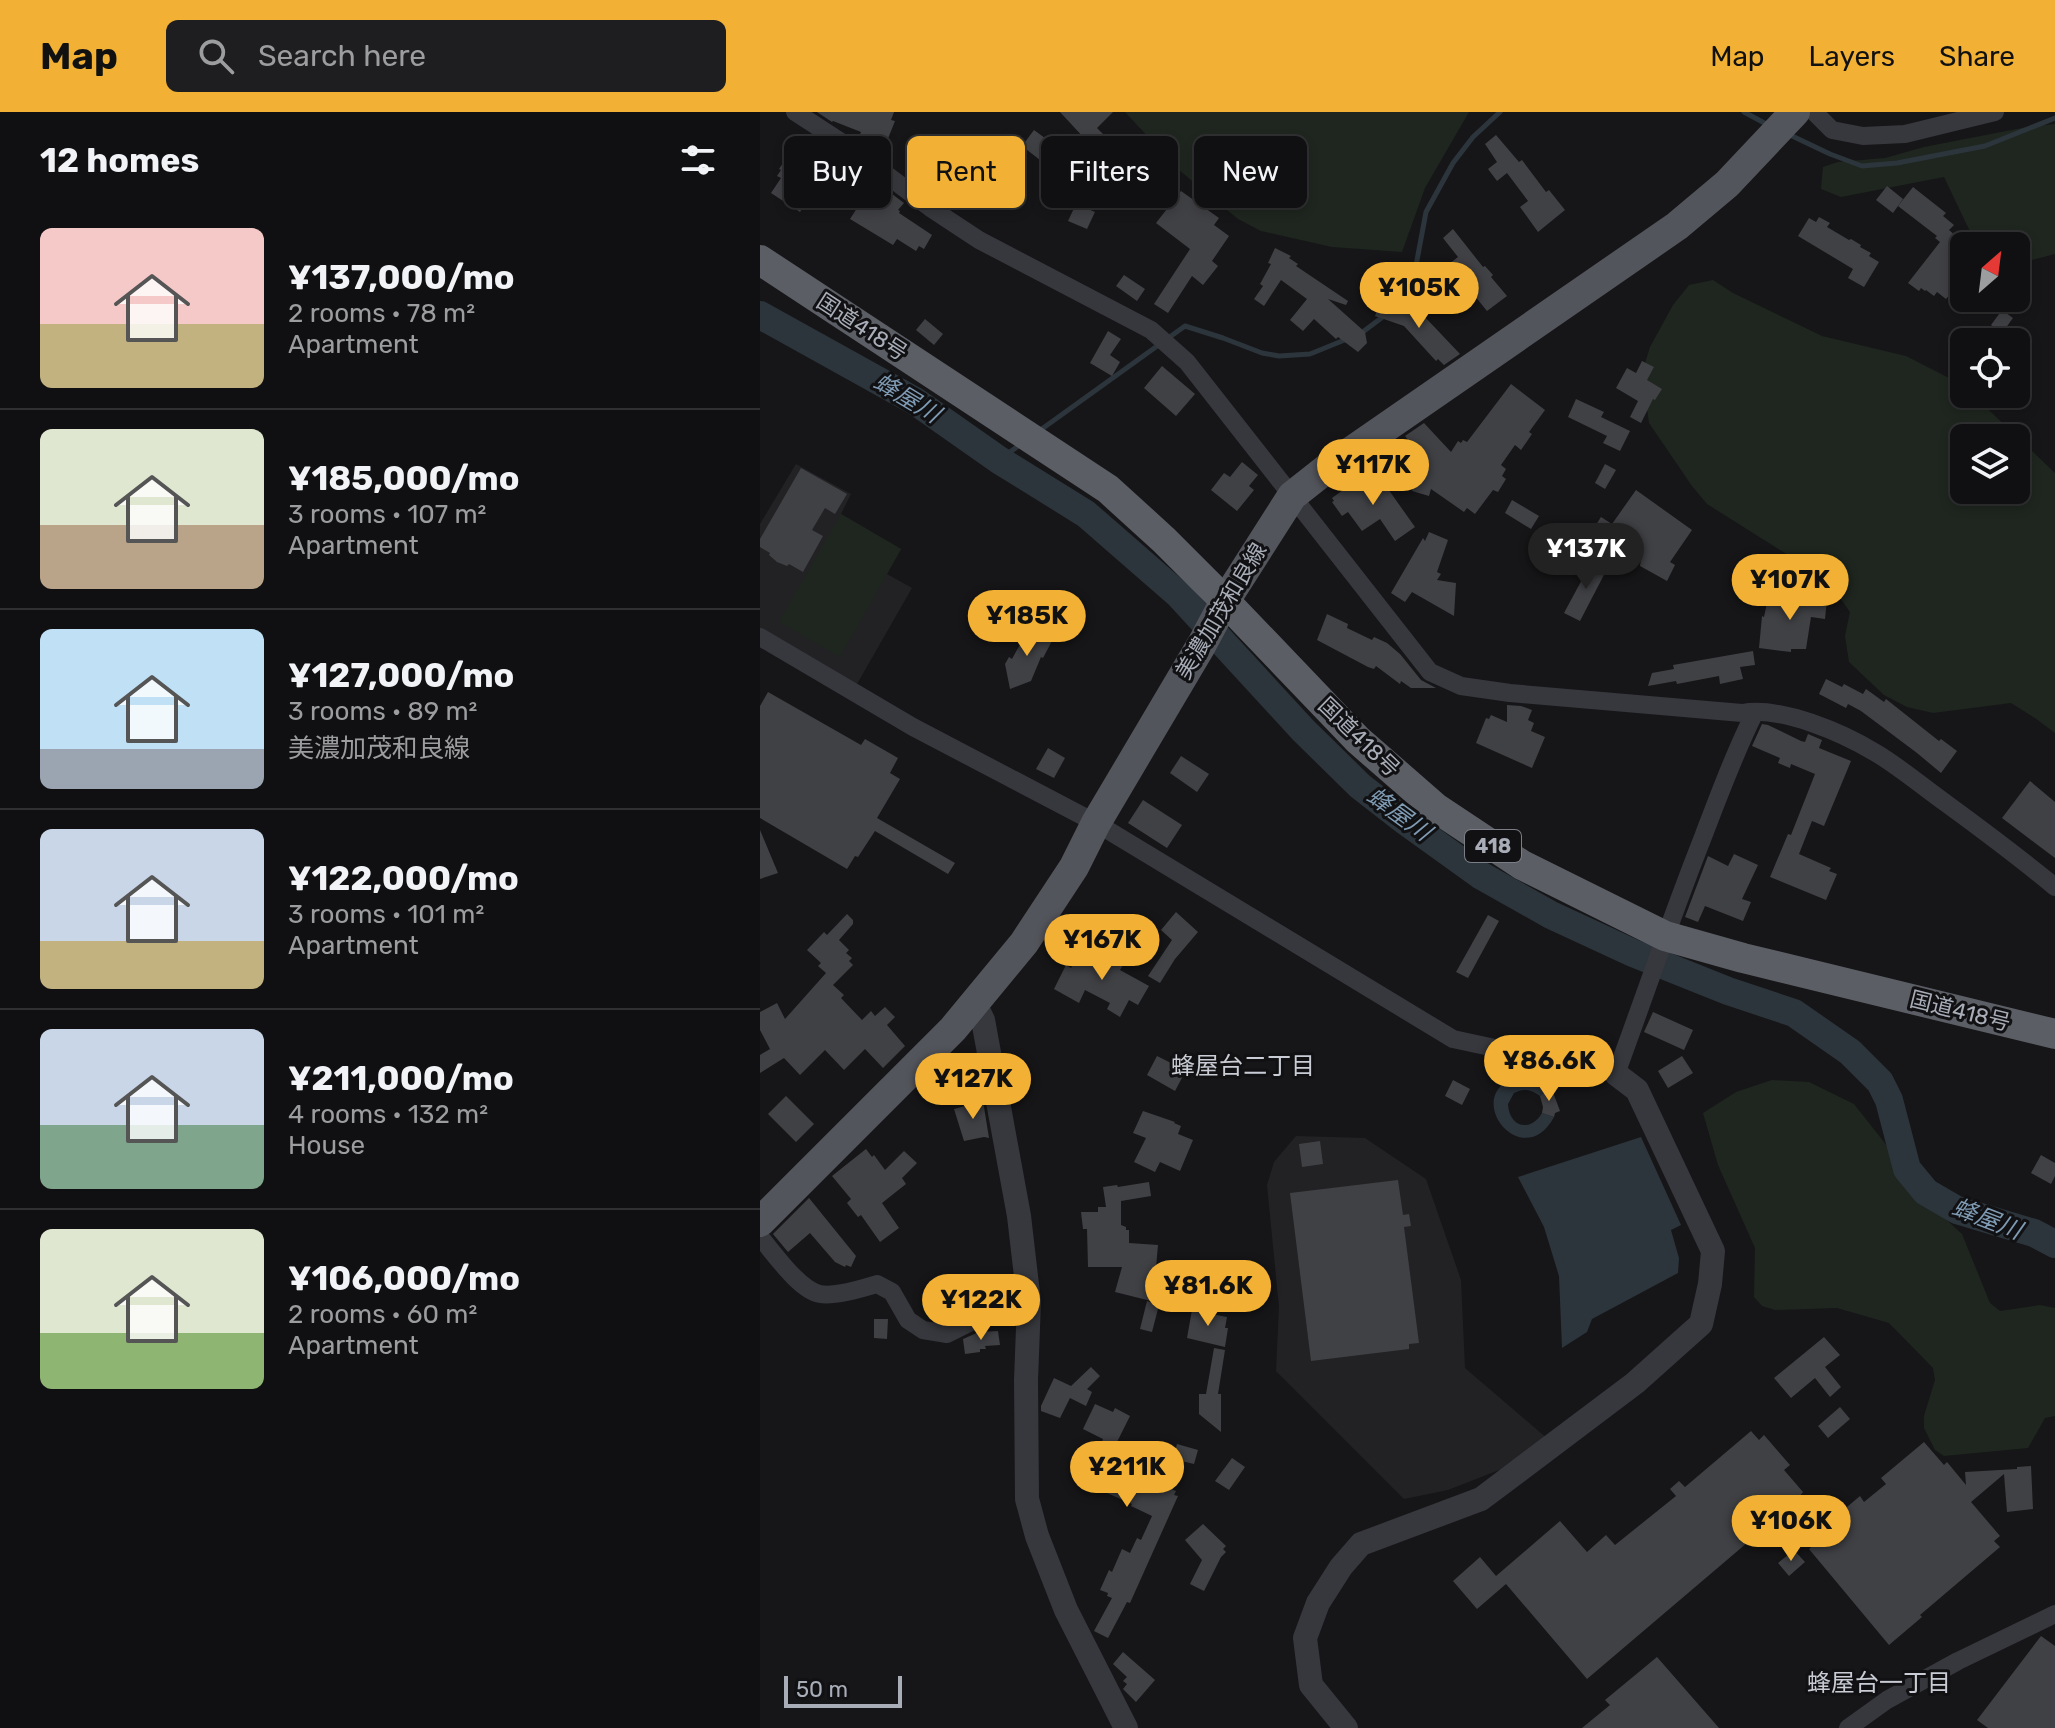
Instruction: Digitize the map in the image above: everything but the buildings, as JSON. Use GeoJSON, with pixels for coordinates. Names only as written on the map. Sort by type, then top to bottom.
{"type":"FeatureCollection","features":[{"type":"Feature","properties":{"kind":"highway","name":"国道418号"},"geometry":{"type":"LineString","coordinates":[[760,260],[1108,489],[1225,601],[1358,740],[1436,808],[1522,865],[1665,936],[1757,962],[2055,1034]]}},
{"type":"Feature","properties":{"kind":"main road","name":"美濃加茂和良線"},"geometry":{"type":"LineString","coordinates":[[761,1222],[953,1029],[1024,943],[1074,867],[1096,823],[1225,601],[1292,496],[1330,466],[1677,226],[1727,184],[1770,139],[1801,113]]}},
{"type":"Feature","properties":{"kind":"street"},"geometry":{"type":"LineString","coordinates":[[795,112],[979,240],[1151,330],[1187,362],[1430,672],[1461,686],[1557,697],[1755,712],[1793,717],[1831,730],[1876,753],[2013,852],[2055,887]]}},
{"type":"Feature","properties":{"kind":"street"},"geometry":{"type":"LineString","coordinates":[[1801,113],[1832,130],[1863,136],[1905,134],[1995,112]]}},
{"type":"Feature","properties":{"kind":"street"},"geometry":{"type":"LineString","coordinates":[[760,637],[913,727],[1096,823],[1453,1039],[1592,1064],[1616,1074],[1637,1090],[1713,1251],[1701,1324],[1635,1383],[1481,1499],[1361,1544],[1341,1567],[1318,1603],[1305,1638],[1311,1685],[1346,1728]]}},
{"type":"Feature","properties":{"kind":"street"},"geometry":{"type":"LineString","coordinates":[[1616,1074],[1737,747],[1755,712]]}},
{"type":"Feature","properties":{"kind":"street"},"geometry":{"type":"LineString","coordinates":[[975,1004],[983,1020],[1019,1216],[1029,1302],[1027,1499],[1037,1536],[1066,1610],[1126,1728]]}},
{"type":"Feature","properties":{"kind":"street"},"geometry":{"type":"LineString","coordinates":[[761,1222],[803,1287],[821,1295],[877,1284],[892,1292],[908,1320],[923,1330],[947,1334],[992,1316]]}},
{"type":"Feature","properties":{"kind":"street"},"geometry":{"type":"LineString","coordinates":[[1848,1728],[1887,1700],[2055,1614]]}},
{"type":"Feature","properties":{"kind":"shaded area"},"geometry":{"type":"Polygon","coordinates":[[[1125,112],[1469,112],[1425,188],[1402,252],[1332,247],[1261,231],[1225,208],[1307,208],[1307,136],[1194,136],[1194,182],[1178,169],[1178,136],[1147,136],[1125,112]]]}},
{"type":"Feature","properties":{"kind":"shaded area"},"geometry":{"type":"Polygon","coordinates":[[[2055,124],[2055,254],[2030,260],[2030,232],[1970,232],[1944,177],[1841,197],[1821,189],[1823,167],[1838,162],[1885,158],[1924,147],[2055,124]]]}},
{"type":"Feature","properties":{"kind":"shaded area"},"geometry":{"type":"Polygon","coordinates":[[[1713,280],[1733,293],[1822,336],[1906,356],[1950,378],[1950,408],[1987,408],[2004,424],[1950,424],[1950,504],[2030,504],[2030,449],[2055,473],[2055,733],[2011,703],[1933,713],[1907,707],[1884,695],[1849,662],[1845,636],[1850,612],[1836,592],[1796,560],[1707,504],[1649,423],[1642,373],[1650,347],[1673,305],[1689,285],[1713,280]]]}},
{"type":"Feature","properties":{"kind":"shaded area"},"geometry":{"type":"Polygon","coordinates":[[[796,464],[851,494],[841,514],[901,549],[887,574],[912,588],[857,684],[760,629],[760,524],[796,464]]]}},
{"type":"Feature","properties":{"kind":"shaded area"},"geometry":{"type":"Polygon","coordinates":[[[841,514],[901,549],[840,657],[779,622],[841,514]]]}},
{"type":"Feature","properties":{"kind":"shaded area"},"geometry":{"type":"Polygon","coordinates":[[[1523,1075],[1540,1079],[1550,1088],[1540,1096],[1527,1090],[1514,1093],[1508,1104],[1512,1118],[1526,1125],[1542,1113],[1554,1117],[1541,1133],[1526,1138],[1512,1134],[1501,1124],[1494,1111],[1495,1096],[1503,1084],[1523,1075]]]}},
{"type":"Feature","properties":{"kind":"shaded area"},"geometry":{"type":"Polygon","coordinates":[[[1772,1080],[1809,1082],[1854,1104],[1924,1199],[1962,1234],[1990,1303],[2000,1311],[2040,1305],[2055,1308],[2055,1416],[2045,1418],[2028,1448],[1944,1456],[1935,1450],[1924,1428],[1924,1416],[1935,1380],[1933,1368],[1889,1323],[1837,1308],[1775,1310],[1762,1306],[1754,1297],[1755,1248],[1718,1165],[1703,1113],[1736,1092],[1772,1080]]]}},
{"type":"Feature","properties":{"kind":"shaded area"},"geometry":{"type":"Polygon","coordinates":[[[1296,1136],[1365,1138],[1426,1179],[1461,1280],[1465,1368],[1549,1440],[1517,1463],[1448,1490],[1404,1499],[1276,1371],[1279,1307],[1267,1185],[1274,1162],[1296,1136]]]}},
{"type":"Feature","properties":{"kind":"shaded area"},"geometry":{"type":"Polygon","coordinates":[[[1641,1137],[1681,1225],[1671,1230],[1679,1258],[1678,1273],[1592,1319],[1587,1332],[1562,1348],[1559,1276],[1544,1227],[1518,1177],[1641,1137]]]}},
{"type":"Feature","properties":{"kind":"waterway"},"geometry":{"type":"LineString","coordinates":[[1395,307],[1415,271],[1426,212],[1453,163],[1473,137],[1500,112]]}},
{"type":"Feature","properties":{"kind":"waterway"},"geometry":{"type":"LineString","coordinates":[[1744,112],[1770,126]]}},
{"type":"Feature","properties":{"kind":"waterway"},"geometry":{"type":"LineString","coordinates":[[1790,135],[1862,166],[1897,163],[1985,146],[2055,118]]}},
{"type":"Feature","properties":{"kind":"waterway","name":"蜂屋川"},"geometry":{"type":"LineString","coordinates":[[760,315],[915,401],[999,460],[1086,514],[1179,595],[1303,730],[1360,786],[1480,875],[1551,915],[1633,953],[1728,991],[1794,1013],[1850,1052],[1880,1082],[1889,1100],[1907,1169],[1926,1192],[1957,1210],[2034,1233],[2055,1244]]}},
{"type":"Feature","properties":{"kind":"waterway"},"geometry":{"type":"LineString","coordinates":[[1360,334],[1384,316]]}},
{"type":"Feature","properties":{"kind":"waterway"},"geometry":{"type":"LineString","coordinates":[[1039,431],[1185,326],[1279,356],[1310,354],[1347,339]]}},
{"type":"Feature","properties":{"kind":"waterway"},"geometry":{"type":"LineString","coordinates":[[999,460],[1021,444]]}},
{"type":"Feature","properties":{"kind":"district","name":"蜂屋台二丁目"},"geometry":{"type":"Point","coordinates":[1243,1066]}},
{"type":"Feature","properties":{"kind":"district","name":"蜂屋台一丁目"},"geometry":{"type":"Point","coordinates":[1879,1683]}}]}
